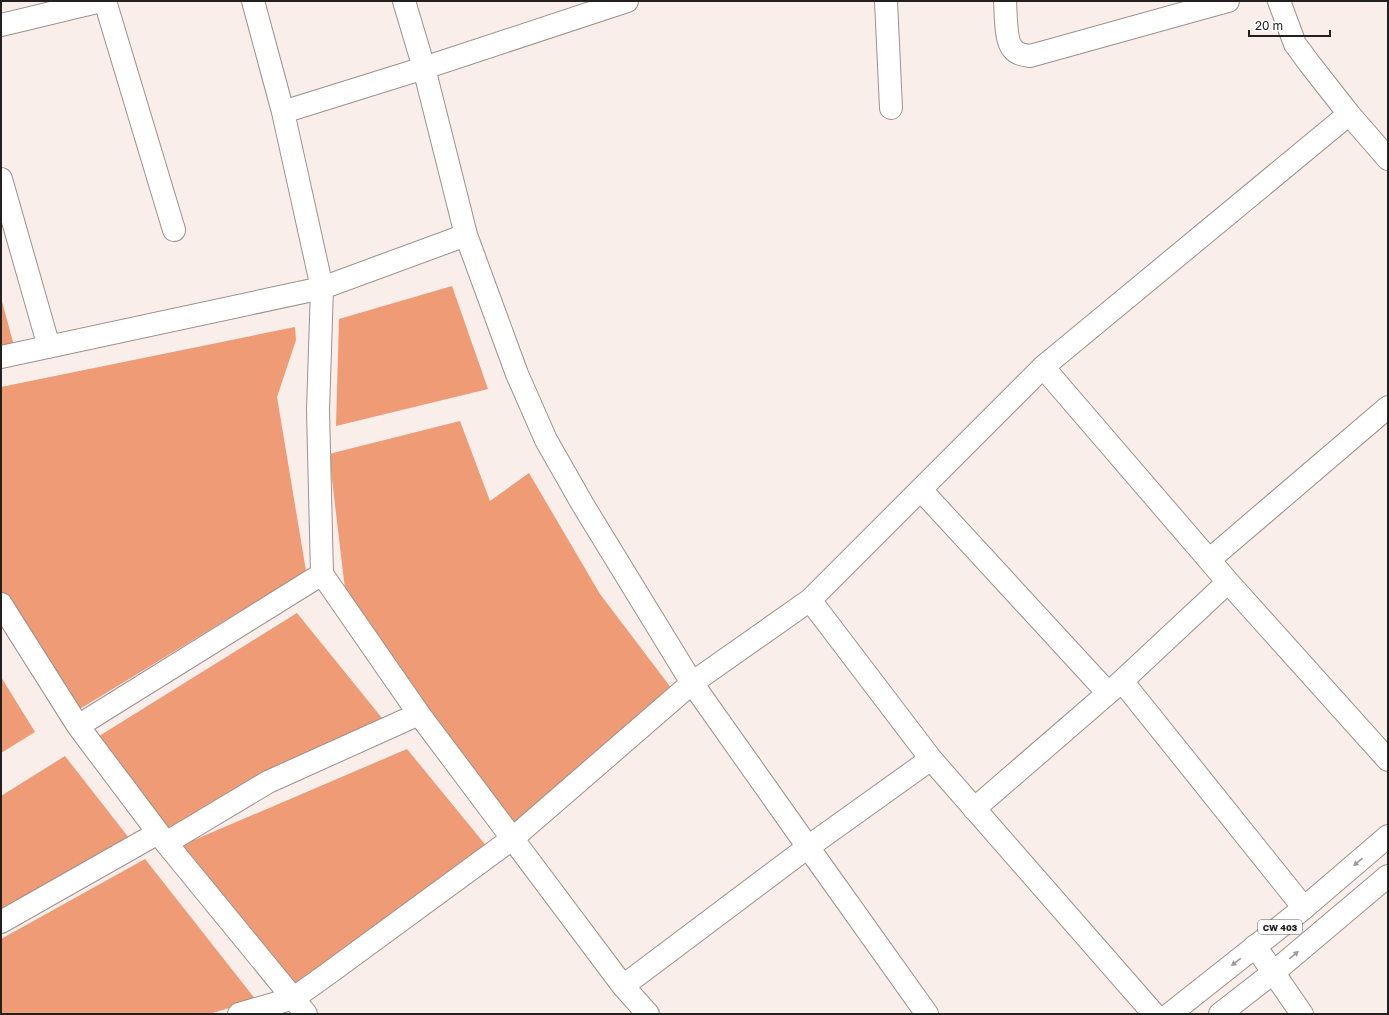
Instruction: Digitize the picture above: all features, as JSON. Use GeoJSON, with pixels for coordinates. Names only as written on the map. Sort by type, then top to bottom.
{"type":"FeatureCollection","features":[{"type":"Feature","properties":{"kind":"street"},"geometry":{"type":"LineString","coordinates":[[1,25],[101,1]]}},
{"type":"Feature","properties":{"kind":"street"},"geometry":{"type":"LineString","coordinates":[[105,1],[174,230]]}},
{"type":"Feature","properties":{"kind":"street"},"geometry":{"type":"LineString","coordinates":[[253,1],[283,112],[322,288],[318,410],[322,574],[419,714],[623,986],[648,1014]]}},
{"type":"Feature","properties":{"kind":"street"},"geometry":{"type":"LineString","coordinates":[[404,1],[424,68],[466,235],[517,374],[546,440],[583,506],[692,683],[927,1014]]}},
{"type":"Feature","properties":{"kind":"street"},"geometry":{"type":"LineString","coordinates":[[283,112],[424,68],[627,1]]}},
{"type":"Feature","properties":{"kind":"street"},"geometry":{"type":"LineString","coordinates":[[886,1],[891,108]]}},
{"type":"Feature","properties":{"kind":"street"},"geometry":{"type":"LineString","coordinates":[[1005,1],[1009,43],[1012,49],[1019,54],[1030,56],[1228,1]]}},
{"type":"Feature","properties":{"kind":"street"},"geometry":{"type":"LineString","coordinates":[[1279,1],[1295,44],[1308,63],[1388,160]]}},
{"type":"Feature","properties":{"kind":"street"},"geometry":{"type":"LineString","coordinates":[[239,1014],[300,1006],[512,839],[692,683],[810,600],[1043,367],[1349,114]]}},
{"type":"Feature","properties":{"kind":"street"},"geometry":{"type":"LineString","coordinates":[[1,179],[49,347]]}},
{"type":"Feature","properties":{"kind":"street"},"geometry":{"type":"LineString","coordinates":[[1,357],[322,288],[466,235]]}},
{"type":"Feature","properties":{"kind":"street"},"geometry":{"type":"LineString","coordinates":[[1043,367],[1228,582],[1388,760]]}},
{"type":"Feature","properties":{"kind":"street"},"geometry":{"type":"LineString","coordinates":[[1209,560],[1388,408]]}},
{"type":"Feature","properties":{"kind":"street"},"geometry":{"type":"LineString","coordinates":[[921,490],[1115,687],[1304,908]]}},
{"type":"Feature","properties":{"kind":"street"},"geometry":{"type":"LineString","coordinates":[[78,726],[322,574]]}},
{"type":"Feature","properties":{"kind":"street"},"geometry":{"type":"LineString","coordinates":[[974,808],[1115,687],[1228,582]]}},
{"type":"Feature","properties":{"kind":"street"},"geometry":{"type":"LineString","coordinates":[[810,600],[931,759],[1154,1014]]}},
{"type":"Feature","properties":{"kind":"street"},"geometry":{"type":"LineString","coordinates":[[1,604],[78,726],[162,838],[300,1006]]}},
{"type":"Feature","properties":{"kind":"street"},"geometry":{"type":"LineString","coordinates":[[1,922],[268,782],[419,714]]}},
{"type":"Feature","properties":{"kind":"street"},"geometry":{"type":"LineString","coordinates":[[623,986],[808,848],[931,759]]}},
{"type":"Feature","properties":{"kind":"street","name":"CW 403"},"geometry":{"type":"LineString","coordinates":[[1170,1014],[1304,908],[1388,836]]}},
{"type":"Feature","properties":{"kind":"street","name":"CW 403"},"geometry":{"type":"LineString","coordinates":[[1220,1014],[1274,972],[1388,876]]}},
{"type":"Feature","properties":{"kind":"street"},"geometry":{"type":"LineString","coordinates":[[1256,946],[1302,1014]]}},
{"type":"Feature","properties":{"kind":"building"},"geometry":{"type":"Polygon","coordinates":[[[452,286],[488,389],[336,426],[339,319],[452,286]]]}},
{"type":"Feature","properties":{"kind":"building"},"geometry":{"type":"Polygon","coordinates":[[[1,298],[16,353],[1,355],[1,298]]]}},
{"type":"Feature","properties":{"kind":"building"},"geometry":{"type":"Polygon","coordinates":[[[295,327],[296,340],[277,397],[306,571],[70,715],[1,591],[1,387],[295,327]]]}},
{"type":"Feature","properties":{"kind":"building"},"geometry":{"type":"Polygon","coordinates":[[[460,421],[490,501],[529,473],[600,594],[675,693],[516,827],[349,623],[329,454],[460,421]]]}},
{"type":"Feature","properties":{"kind":"building"},"geometry":{"type":"Polygon","coordinates":[[[297,613],[386,723],[253,779],[165,830],[96,738],[297,613]]]}},
{"type":"Feature","properties":{"kind":"building"},"geometry":{"type":"Polygon","coordinates":[[[1,677],[35,732],[1,753],[1,677]]]}},
{"type":"Feature","properties":{"kind":"building"},"geometry":{"type":"Polygon","coordinates":[[[407,749],[488,848],[293,995],[180,846],[407,749]]]}},
{"type":"Feature","properties":{"kind":"building"},"geometry":{"type":"Polygon","coordinates":[[[65,756],[129,838],[1,910],[1,796],[65,756]]]}},
{"type":"Feature","properties":{"kind":"building"},"geometry":{"type":"Polygon","coordinates":[[[145,859],[256,1000],[209,1014],[1,1014],[1,939],[145,859]]]}}]}
